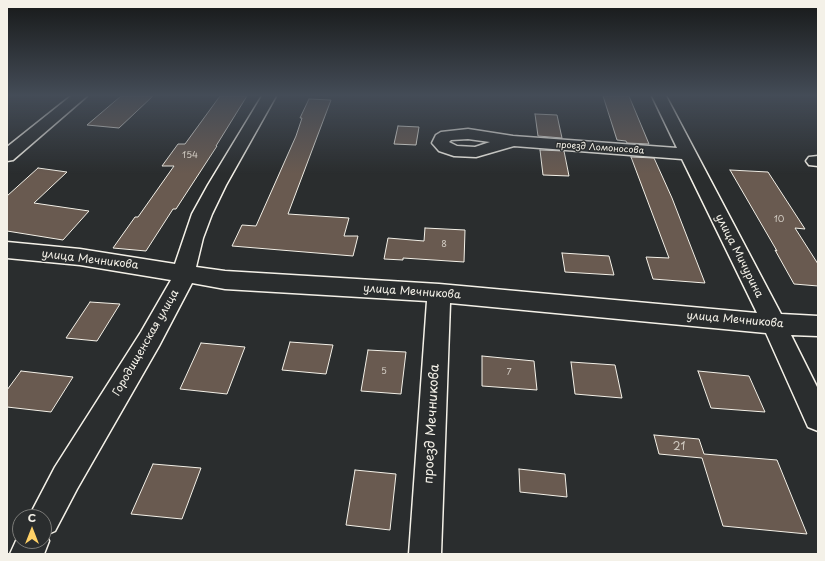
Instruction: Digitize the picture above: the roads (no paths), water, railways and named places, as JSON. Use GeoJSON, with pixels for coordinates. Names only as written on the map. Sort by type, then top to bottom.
{"type":"FeatureCollection","features":[{"type":"Feature","properties":{"kind":"street"},"geometry":{"type":"LineString","coordinates":[[7,156],[48,122]]}},
{"type":"Feature","properties":{"kind":"street","name":"Городищенская улица"},"geometry":{"type":"LineString","coordinates":[[50,509],[66,478],[150,339],[180,285],[193,238],[202,214],[254,122]]}},
{"type":"Feature","properties":{"kind":"street","name":"улица Мичурина"},"geometry":{"type":"LineString","coordinates":[[672,122],[774,324],[818,418]]}},
{"type":"Feature","properties":{"kind":"street","name":"проезд Ломоносова"},"geometry":{"type":"LineString","coordinates":[[513,141],[688,154]]}},
{"type":"Feature","properties":{"kind":"street","name":"улица Мечникова"},"geometry":{"type":"LineString","coordinates":[[7,250],[80,257],[225,280],[439,293],[774,324],[818,326]]}},
{"type":"Feature","properties":{"kind":"street","name":"проезд Мечникова"},"geometry":{"type":"LineString","coordinates":[[425,554],[439,293]]}}]}
